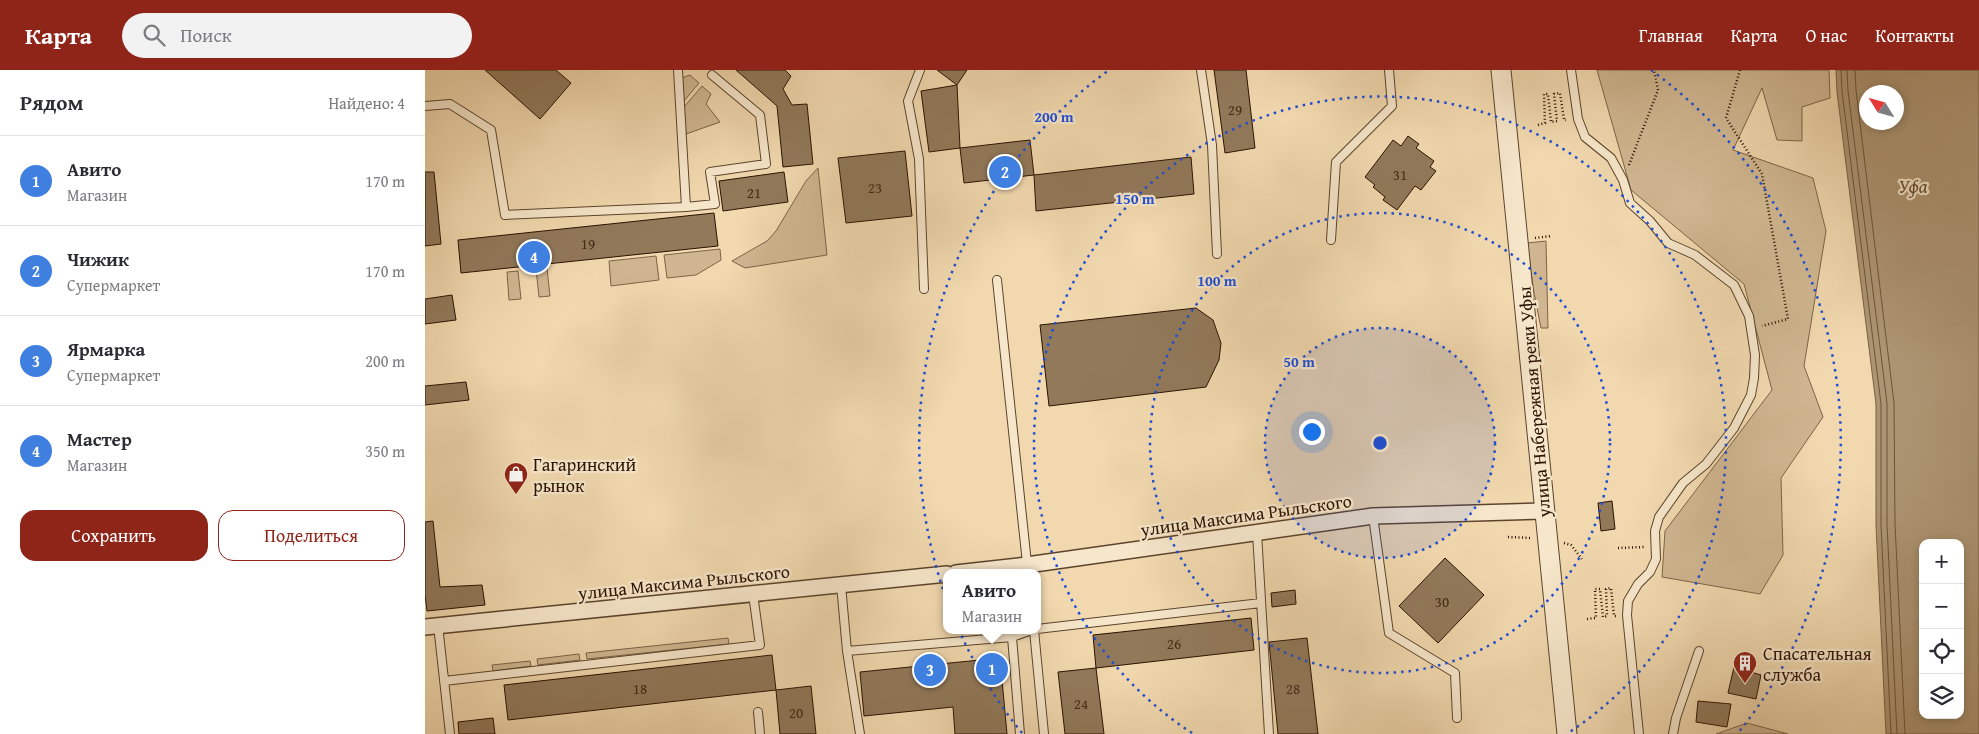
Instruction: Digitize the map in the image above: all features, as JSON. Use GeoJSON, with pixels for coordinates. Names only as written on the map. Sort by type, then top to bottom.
{"type":"FeatureCollection","features":[{"type":"Feature","properties":{"kind":"street","name":"улица Набережная реки Уфы"},"geometry":{"type":"LineString","coordinates":[[1501,70],[1543,511],[1554,594],[1567,734]]}},
{"type":"Feature","properties":{"kind":"street","name":"улица Максима Рыльского"},"geometry":{"type":"LineString","coordinates":[[1027,569],[1373,516],[1543,511]]}},
{"type":"Feature","properties":{"kind":"street","name":"улица Максима Рыльского"},"geometry":{"type":"LineString","coordinates":[[431,626],[943,574]]}},
{"type":"Feature","properties":{"kind":"lane"},"geometry":{"type":"LineString","coordinates":[[678,70],[686,207]]}},
{"type":"Feature","properties":{"kind":"lane"},"geometry":{"type":"LineString","coordinates":[[920,70],[908,101],[919,160],[924,289]]}},
{"type":"Feature","properties":{"kind":"lane"},"geometry":{"type":"LineString","coordinates":[[1201,70],[1212,145],[1217,254]]}},
{"type":"Feature","properties":{"kind":"lane"},"geometry":{"type":"LineString","coordinates":[[1331,240],[1336,162],[1392,106],[1389,70]]}},
{"type":"Feature","properties":{"kind":"lane"},"geometry":{"type":"LineString","coordinates":[[1571,70],[1577,119],[1585,137],[1611,158],[1623,180],[1630,203],[1650,221],[1668,243],[1695,255],[1734,285],[1749,316],[1755,355],[1751,395],[1734,428],[1706,464],[1683,483],[1659,518],[1655,531],[1657,559],[1650,572],[1638,584],[1628,601],[1627,615],[1639,734]]}},
{"type":"Feature","properties":{"kind":"lane"},"geometry":{"type":"LineString","coordinates":[[425,106],[450,104],[491,130],[505,215],[715,204],[710,172],[766,164],[760,115],[712,75]]}},
{"type":"Feature","properties":{"kind":"lane"},"geometry":{"type":"LineString","coordinates":[[997,280],[1027,569]]}},
{"type":"Feature","properties":{"kind":"lane"},"geometry":{"type":"LineString","coordinates":[[1373,516],[1389,633],[1455,672],[1457,718]]}},
{"type":"Feature","properties":{"kind":"lane"},"geometry":{"type":"LineString","coordinates":[[1257,533],[1269,734]]}},
{"type":"Feature","properties":{"kind":"lane"},"geometry":{"type":"LineString","coordinates":[[841,585],[847,651],[860,734]]}},
{"type":"Feature","properties":{"kind":"lane"},"geometry":{"type":"LineString","coordinates":[[444,682],[760,645],[753,594]]}},
{"type":"Feature","properties":{"kind":"lane"},"geometry":{"type":"LineString","coordinates":[[1041,629],[1261,603]]}},
{"type":"Feature","properties":{"kind":"lane"},"geometry":{"type":"LineString","coordinates":[[431,626],[444,682],[450,734]]}},
{"type":"Feature","properties":{"kind":"lane"},"geometry":{"type":"LineString","coordinates":[[847,651],[1012,637],[1021,634]]}},
{"type":"Feature","properties":{"kind":"lane"},"geometry":{"type":"LineString","coordinates":[[1034,634],[1044,734]]}},
{"type":"Feature","properties":{"kind":"lane"},"geometry":{"type":"LineString","coordinates":[[1012,637],[1020,734]]}},
{"type":"Feature","properties":{"kind":"lane"},"geometry":{"type":"LineString","coordinates":[[1673,734],[1699,651]]}},
{"type":"Feature","properties":{"kind":"lane"},"geometry":{"type":"LineString","coordinates":[[758,712],[760,734]]}},
{"type":"Feature","properties":{"kind":"path"},"geometry":{"type":"LineString","coordinates":[[1623,180],[1658,90],[1655,70]]}},
{"type":"Feature","properties":{"kind":"path"},"geometry":{"type":"LineString","coordinates":[[1740,70],[1726,118],[1762,174],[1788,318],[1751,330]]}},
{"type":"Feature","properties":{"kind":"path"},"geometry":{"type":"LineString","coordinates":[[1539,124],[1545,123],[1544,94],[1548,94],[1551,122],[1557,121],[1554,94],[1559,93],[1563,120],[1572,119]]}},
{"type":"Feature","properties":{"kind":"path"},"geometry":{"type":"LineString","coordinates":[[1618,548],[1650,547]]}},
{"type":"Feature","properties":{"kind":"path"},"geometry":{"type":"LineString","coordinates":[[1587,619],[1596,618],[1595,589],[1600,589],[1603,617],[1607,616],[1606,589],[1611,588],[1614,616],[1622,615]]}},
{"type":"Feature","properties":{"kind":"shaded area"},"geometry":{"type":"Polygon","coordinates":[[[1597,70],[1829,70],[1830,98],[1802,107],[1802,141],[1777,140],[1762,88],[1733,150],[1813,178],[1826,231],[1804,366],[1823,417],[1781,478],[1783,555],[1760,594],[1662,577],[1665,531],[1772,390],[1744,284],[1631,190],[1597,70]]]}},
{"type":"Feature","properties":{"kind":"shaded area"},"geometry":{"type":"Polygon","coordinates":[[[690,75],[699,83],[684,101],[681,80],[690,75]]]}},
{"type":"Feature","properties":{"kind":"shaded area"},"geometry":{"type":"Polygon","coordinates":[[[702,86],[711,94],[706,104],[720,122],[686,134],[684,107],[702,86]]]}},
{"type":"Feature","properties":{"kind":"shaded area"},"geometry":{"type":"Polygon","coordinates":[[[818,168],[827,255],[745,268],[732,261],[767,241],[776,231],[806,181],[818,168]]]}},
{"type":"Feature","properties":{"kind":"shaded area"},"geometry":{"type":"Polygon","coordinates":[[[1546,241],[1548,328],[1541,328],[1527,243],[1546,241]]]}},
{"type":"Feature","properties":{"kind":"shaded area"},"geometry":{"type":"Polygon","coordinates":[[[720,249],[721,260],[696,275],[667,278],[664,255],[720,249]]]}},
{"type":"Feature","properties":{"kind":"shaded area"},"geometry":{"type":"Polygon","coordinates":[[[656,256],[659,280],[611,286],[609,261],[656,256]]]}},
{"type":"Feature","properties":{"kind":"shaded area"},"geometry":{"type":"Polygon","coordinates":[[[547,268],[550,296],[539,297],[536,269],[547,268]]]}},
{"type":"Feature","properties":{"kind":"shaded area"},"geometry":{"type":"Polygon","coordinates":[[[518,271],[521,299],[509,300],[507,272],[518,271]]]}},
{"type":"Feature","properties":{"kind":"shaded area"},"geometry":{"type":"Polygon","coordinates":[[[728,638],[729,644],[587,659],[586,653],[728,638]]]}},
{"type":"Feature","properties":{"kind":"shaded area"},"geometry":{"type":"Polygon","coordinates":[[[579,654],[580,660],[538,665],[537,659],[579,654]]]}},
{"type":"Feature","properties":{"kind":"shaded area"},"geometry":{"type":"Polygon","coordinates":[[[530,661],[531,666],[493,671],[492,665],[530,661]]]}},
{"type":"Feature","properties":{"kind":"shaded area"},"geometry":{"type":"Polygon","coordinates":[[[1747,723],[1788,734],[1716,734],[1747,723]]]}},
{"type":"Feature","properties":{"kind":"water","name":"Уфа"},"geometry":{"type":"Polygon","coordinates":[[[1836,70],[1979,70],[1979,734],[1886,734],[1876,525],[1876,404],[1837,92],[1836,70]]]}},
{"type":"Feature","properties":{"kind":"building"},"geometry":{"type":"Polygon","coordinates":[[[485,70],[556,70],[571,83],[540,119],[485,70]]]}},
{"type":"Feature","properties":{"kind":"building"},"geometry":{"type":"Polygon","coordinates":[[[736,70],[785,70],[791,76],[783,89],[792,105],[807,104],[813,164],[783,167],[777,106],[736,70]]]}},
{"type":"Feature","properties":{"kind":"building"},"geometry":{"type":"Polygon","coordinates":[[[937,70],[967,70],[957,85],[937,70]]]}},
{"type":"Feature","properties":{"kind":"building"},"geometry":{"type":"Polygon","coordinates":[[[1214,70],[1246,70],[1255,148],[1225,153],[1214,70]]]}},
{"type":"Feature","properties":{"kind":"building"},"geometry":{"type":"Polygon","coordinates":[[[957,85],[960,148],[929,152],[921,91],[957,85]]]}},
{"type":"Feature","properties":{"kind":"building"},"geometry":{"type":"Polygon","coordinates":[[[1408,136],[1419,144],[1416,148],[1434,161],[1430,167],[1436,171],[1421,190],[1415,186],[1397,210],[1383,200],[1385,197],[1365,177],[1393,140],[1401,146],[1408,136]]]}},
{"type":"Feature","properties":{"kind":"building"},"geometry":{"type":"Polygon","coordinates":[[[1030,140],[1034,175],[964,183],[960,148],[1030,140]]]}},
{"type":"Feature","properties":{"kind":"building"},"geometry":{"type":"Polygon","coordinates":[[[905,151],[912,216],[846,223],[838,158],[905,151]]]}},
{"type":"Feature","properties":{"kind":"building"},"geometry":{"type":"Polygon","coordinates":[[[1191,157],[1194,194],[1036,211],[1034,175],[1191,157]]]}},
{"type":"Feature","properties":{"kind":"building"},"geometry":{"type":"Polygon","coordinates":[[[425,172],[434,172],[441,244],[425,246],[425,172]]]}},
{"type":"Feature","properties":{"kind":"building"},"geometry":{"type":"Polygon","coordinates":[[[784,172],[788,202],[723,211],[719,181],[784,172]]]}},
{"type":"Feature","properties":{"kind":"building"},"geometry":{"type":"Polygon","coordinates":[[[714,213],[718,246],[461,273],[458,240],[714,213]]]}},
{"type":"Feature","properties":{"kind":"building"},"geometry":{"type":"Polygon","coordinates":[[[452,295],[456,320],[425,324],[425,299],[452,295]]]}},
{"type":"Feature","properties":{"kind":"building"},"geometry":{"type":"Polygon","coordinates":[[[1196,308],[1213,320],[1221,343],[1219,360],[1206,387],[1049,406],[1040,325],[1196,308]]]}},
{"type":"Feature","properties":{"kind":"building"},"geometry":{"type":"Polygon","coordinates":[[[466,382],[469,400],[425,405],[425,386],[466,382]]]}},
{"type":"Feature","properties":{"kind":"building"},"geometry":{"type":"Polygon","coordinates":[[[1612,501],[1615,529],[1601,531],[1598,503],[1612,501]]]}},
{"type":"Feature","properties":{"kind":"building"},"geometry":{"type":"Polygon","coordinates":[[[433,521],[440,587],[482,585],[485,605],[427,611],[425,595],[425,522],[433,521]]]}},
{"type":"Feature","properties":{"kind":"building"},"geometry":{"type":"Polygon","coordinates":[[[1445,558],[1484,595],[1438,643],[1399,606],[1445,558]]]}},
{"type":"Feature","properties":{"kind":"building"},"geometry":{"type":"Polygon","coordinates":[[[1295,590],[1296,604],[1272,607],[1271,593],[1295,590]]]}},
{"type":"Feature","properties":{"kind":"building"},"geometry":{"type":"Polygon","coordinates":[[[1251,618],[1254,650],[1096,668],[1093,635],[1251,618]]]}},
{"type":"Feature","properties":{"kind":"building"},"geometry":{"type":"Polygon","coordinates":[[[1307,638],[1318,734],[1278,734],[1269,642],[1307,638]]]}},
{"type":"Feature","properties":{"kind":"building"},"geometry":{"type":"Polygon","coordinates":[[[772,655],[776,690],[508,720],[504,685],[772,655]]]}},
{"type":"Feature","properties":{"kind":"building"},"geometry":{"type":"Polygon","coordinates":[[[1000,658],[1007,734],[955,734],[953,707],[864,716],[860,672],[1000,658]]]}},
{"type":"Feature","properties":{"kind":"building","name":"Спасательная служба"},"geometry":{"type":"Polygon","coordinates":[[[1734,667],[1761,675],[1756,699],[1728,693],[1734,667]]]}},
{"type":"Feature","properties":{"kind":"building"},"geometry":{"type":"Polygon","coordinates":[[[1096,668],[1104,734],[1065,734],[1058,672],[1096,668]]]}},
{"type":"Feature","properties":{"kind":"building"},"geometry":{"type":"Polygon","coordinates":[[[811,686],[816,734],[780,734],[776,690],[811,686]]]}},
{"type":"Feature","properties":{"kind":"building","name":"Спасательная служба"},"geometry":{"type":"Polygon","coordinates":[[[1698,701],[1731,704],[1727,727],[1696,722],[1698,701]]]}},
{"type":"Feature","properties":{"kind":"building"},"geometry":{"type":"Polygon","coordinates":[[[493,718],[495,734],[459,734],[458,722],[493,718]]]}},
{"type":"Feature","properties":{"kind":"place","name":"Чижик"},"geometry":{"type":"Point","coordinates":[1005,172]}},
{"type":"Feature","properties":{"kind":"place","name":"Мастер"},"geometry":{"type":"Point","coordinates":[534,257]}},
{"type":"Feature","properties":{"kind":"place","name":"Гагаринский рынок"},"geometry":{"type":"Point","coordinates":[516,495]}},
{"type":"Feature","properties":{"kind":"place","name":"Авито"},"geometry":{"type":"Point","coordinates":[992,669]}},
{"type":"Feature","properties":{"kind":"place","name":"Ярмарка"},"geometry":{"type":"Point","coordinates":[930,670]}},
{"type":"Feature","properties":{"kind":"place","name":"Спасательная служба"},"geometry":{"type":"Point","coordinates":[1745,684]}}]}
